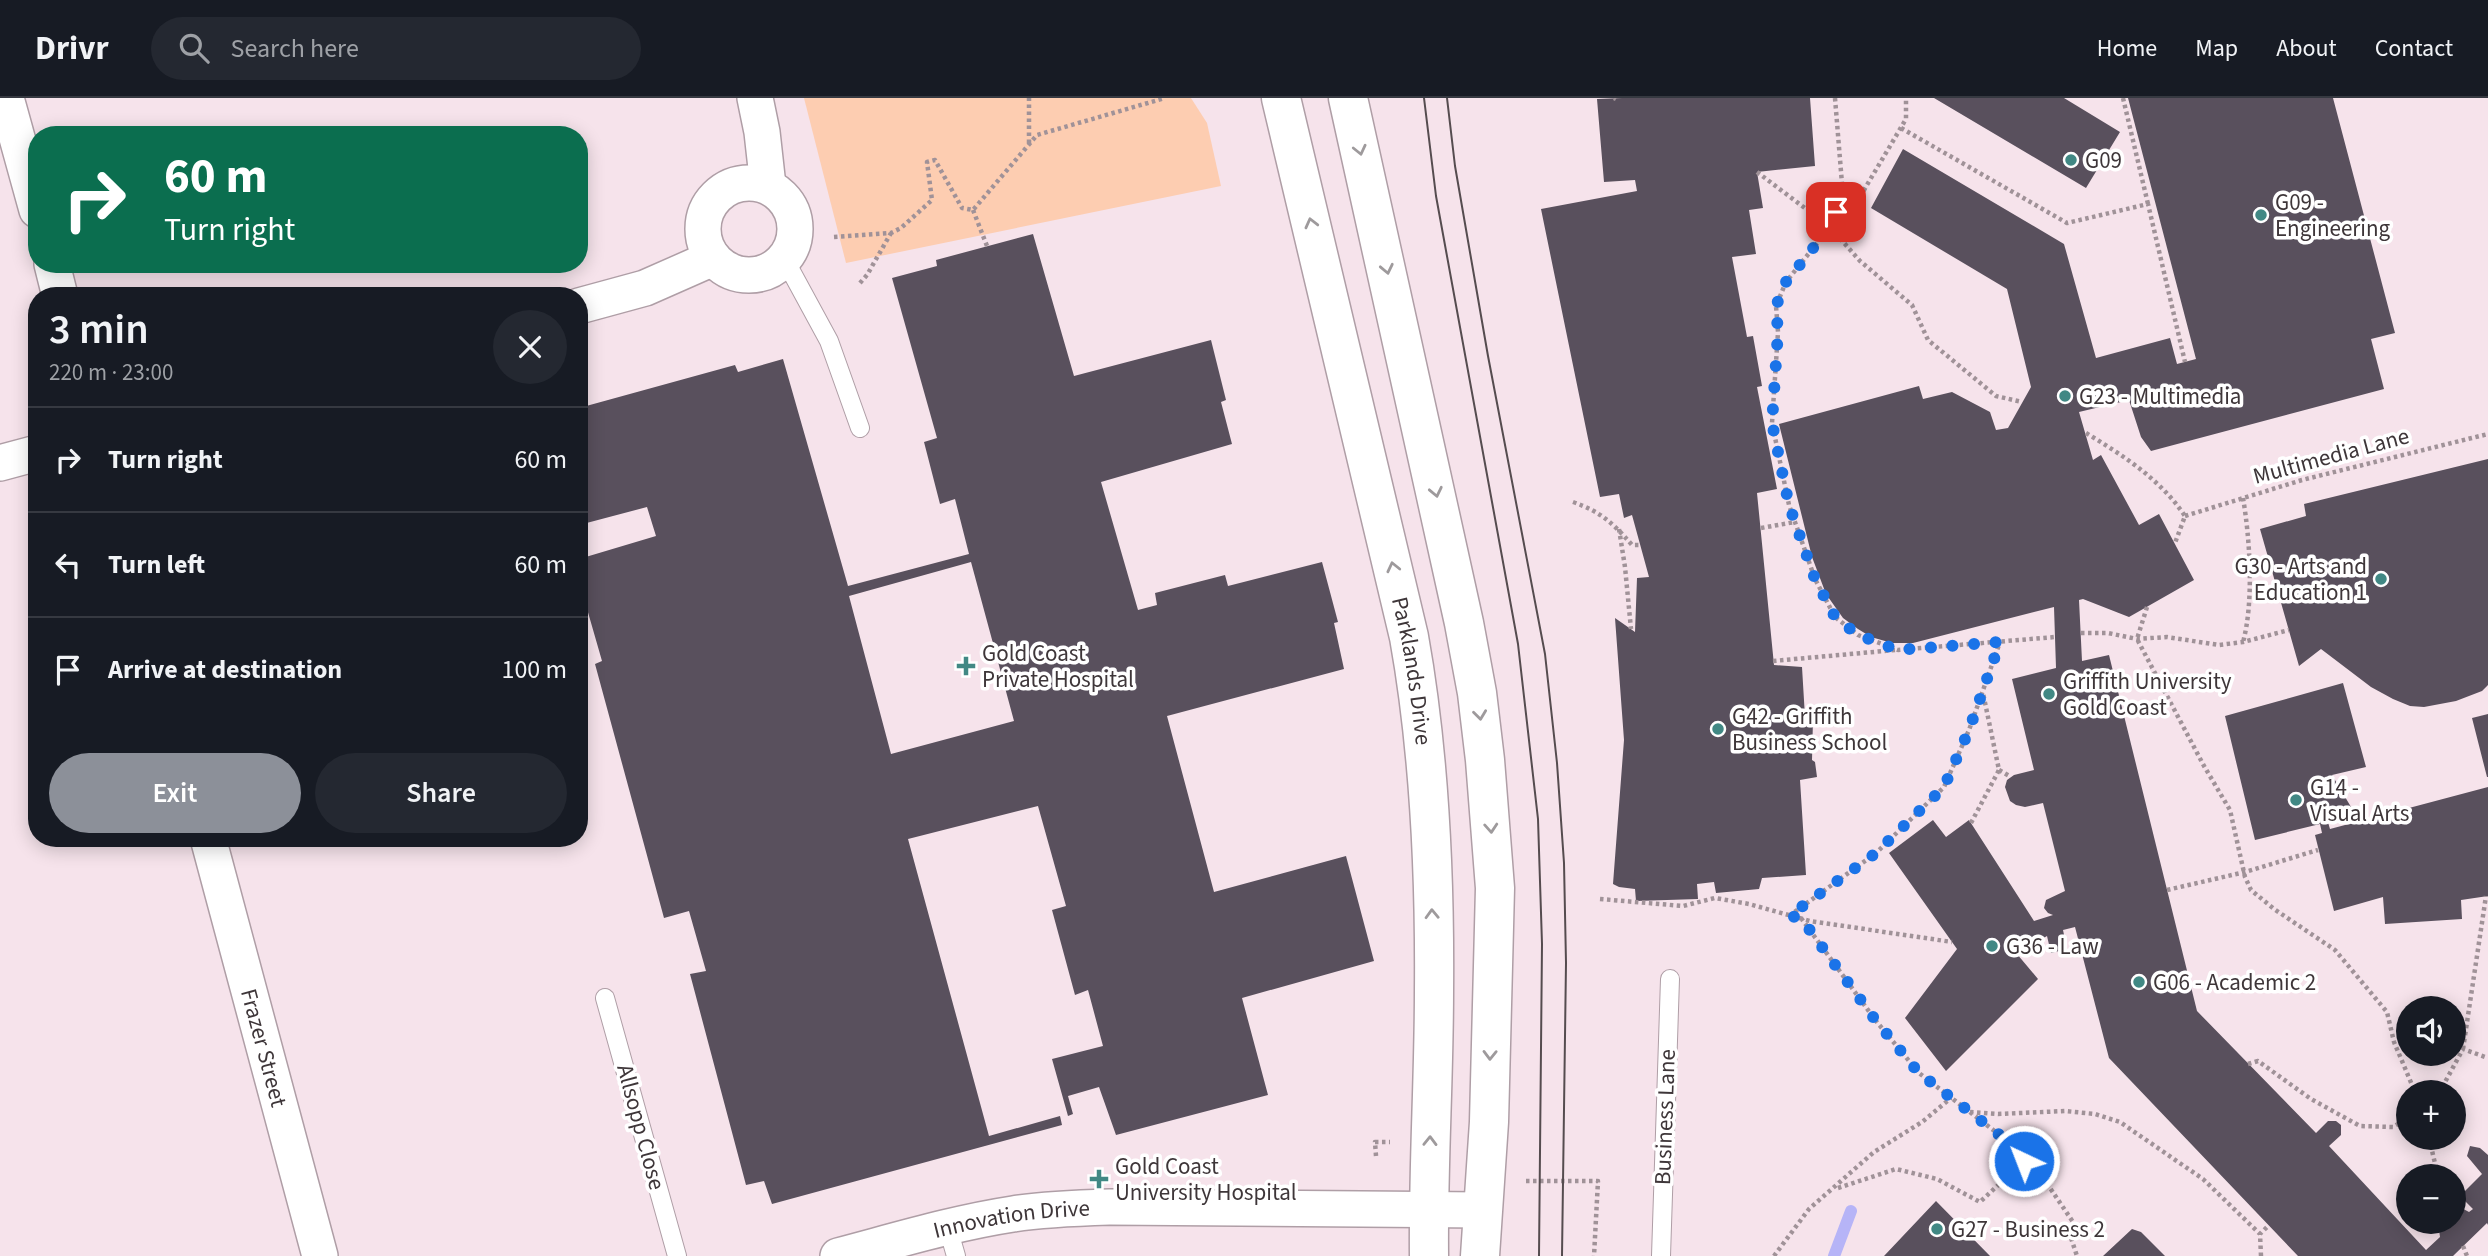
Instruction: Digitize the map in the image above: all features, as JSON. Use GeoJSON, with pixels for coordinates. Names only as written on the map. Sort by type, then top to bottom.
{"type":"FeatureCollection","features":[{"type":"Feature","properties":{"kind":"street"},"geometry":{"type":"LineString","coordinates":[[6,98],[28,177]]}},
{"type":"Feature","properties":{"kind":"street"},"geometry":{"type":"LineString","coordinates":[[755,98],[768,186]]}},
{"type":"Feature","properties":{"kind":"street","name":"Parklands Drive"},"geometry":{"type":"LineString","coordinates":[[1281,98],[1409,637],[1421,702],[1429,782],[1434,990],[1429,1256]]}},
{"type":"Feature","properties":{"kind":"street"},"geometry":{"type":"LineString","coordinates":[[1348,98],[1462,610],[1477,693],[1485,760],[1495,888],[1489,1122],[1480,1256]]}},
{"type":"Feature","properties":{"kind":"street"},"geometry":{"type":"LineString","coordinates":[[738,183],[768,186],[781,195],[791,208],[797,230],[785,260],[775,269],[760,275],[744,275],[729,271],[713,258],[705,244],[702,227],[706,211],[715,197],[738,183]]}},
{"type":"Feature","properties":{"kind":"street"},"geometry":{"type":"LineString","coordinates":[[588,304],[645,288],[713,258]]}},
{"type":"Feature","properties":{"kind":"street"},"geometry":{"type":"LineString","coordinates":[[0,463],[28,455]]}},
{"type":"Feature","properties":{"kind":"street","name":"Frazer Street"},"geometry":{"type":"LineString","coordinates":[[210,847],[320,1256]]}},
{"type":"Feature","properties":{"kind":"street","name":"Innovation Drive"},"geometry":{"type":"LineString","coordinates":[[838,1256],[952,1242],[1011,1214],[1065,1208],[1483,1210]]}},
{"type":"Feature","properties":{"kind":"lane"},"geometry":{"type":"LineString","coordinates":[[785,260],[829,341],[860,428]]}},
{"type":"Feature","properties":{"kind":"lane","name":"Business Lane"},"geometry":{"type":"LineString","coordinates":[[1661,1256],[1670,979]]}},
{"type":"Feature","properties":{"kind":"lane","name":"Allsopp Close"},"geometry":{"type":"LineString","coordinates":[[606,998],[677,1256]]}},
{"type":"Feature","properties":{"kind":"path"},"geometry":{"type":"LineString","coordinates":[[1029,98],[1029,143]]}},
{"type":"Feature","properties":{"kind":"path"},"geometry":{"type":"LineString","coordinates":[[973,210],[1037,135],[1165,98]]}},
{"type":"Feature","properties":{"kind":"path"},"geometry":{"type":"LineString","coordinates":[[1835,98],[1843,196],[1830,227],[1786,282],[1776,306],[1778,332],[1772,423],[1789,505],[1815,579],[1835,617],[1858,635],[1898,650]]}},
{"type":"Feature","properties":{"kind":"path"},"geometry":{"type":"LineString","coordinates":[[1843,196],[1864,190],[1906,119],[1906,98]]}},
{"type":"Feature","properties":{"kind":"path"},"geometry":{"type":"LineString","coordinates":[[2123,98],[2185,362]]}},
{"type":"Feature","properties":{"kind":"path"},"geometry":{"type":"LineString","coordinates":[[1901,128],[2067,223],[2148,204]]}},
{"type":"Feature","properties":{"kind":"path"},"geometry":{"type":"LineString","coordinates":[[834,237],[891,233],[901,229],[932,200],[927,162],[935,160],[962,208],[973,210]]}},
{"type":"Feature","properties":{"kind":"path"},"geometry":{"type":"LineString","coordinates":[[1757,172],[1830,227],[1860,261],[1912,304],[1928,340],[1996,397],[2022,402]]}},
{"type":"Feature","properties":{"kind":"path"},"geometry":{"type":"LineString","coordinates":[[973,210],[987,246]]}},
{"type":"Feature","properties":{"kind":"path"},"geometry":{"type":"LineString","coordinates":[[860,282],[867,275],[891,233]]}},
{"type":"Feature","properties":{"kind":"path"},"geometry":{"type":"LineString","coordinates":[[2086,433],[2119,453],[2155,480],[2172,497],[2185,516],[2175,543]]}},
{"type":"Feature","properties":{"kind":"path","name":"Multimedia Lane"},"geometry":{"type":"LineString","coordinates":[[2185,516],[2302,480],[2488,434]]}},
{"type":"Feature","properties":{"kind":"path"},"geometry":{"type":"LineString","coordinates":[[2243,498],[2247,521],[2249,619],[2243,642]]}},
{"type":"Feature","properties":{"kind":"path"},"geometry":{"type":"LineString","coordinates":[[1573,502],[1597,511],[1619,529],[1632,545],[1639,545]]}},
{"type":"Feature","properties":{"kind":"path"},"geometry":{"type":"LineString","coordinates":[[1760,528],[1796,522]]}},
{"type":"Feature","properties":{"kind":"path"},"geometry":{"type":"LineString","coordinates":[[1619,529],[1631,629]]}},
{"type":"Feature","properties":{"kind":"path"},"geometry":{"type":"LineString","coordinates":[[2147,607],[2137,639],[2204,766],[2231,810],[2251,890],[2335,950],[2387,1012],[2394,1042],[2410,1080]]}},
{"type":"Feature","properties":{"kind":"path"},"geometry":{"type":"LineString","coordinates":[[2081,633],[2108,633],[2137,639],[2167,637],[2219,645],[2289,630]]}},
{"type":"Feature","properties":{"kind":"path"},"geometry":{"type":"LineString","coordinates":[[1773,661],[2055,637]]}},
{"type":"Feature","properties":{"kind":"path"},"geometry":{"type":"LineString","coordinates":[[1789,916],[1876,853],[1944,787],[1969,730],[2000,642]]}},
{"type":"Feature","properties":{"kind":"path"},"geometry":{"type":"LineString","coordinates":[[1971,823],[1999,770],[1982,692]]}},
{"type":"Feature","properties":{"kind":"path"},"geometry":{"type":"LineString","coordinates":[[1999,770],[2011,777]]}},
{"type":"Feature","properties":{"kind":"path"},"geometry":{"type":"LineString","coordinates":[[2167,890],[2245,872],[2318,850]]}},
{"type":"Feature","properties":{"kind":"path"},"geometry":{"type":"LineString","coordinates":[[2466,1029],[2486,896]]}},
{"type":"Feature","properties":{"kind":"path"},"geometry":{"type":"LineString","coordinates":[[1600,899],[1683,906],[1715,898],[1749,904],[1789,916],[1952,942]]}},
{"type":"Feature","properties":{"kind":"path"},"geometry":{"type":"LineString","coordinates":[[1801,918],[1876,1021],[1919,1073],[2001,1136],[2050,1188],[2073,1222],[2071,1238],[2077,1256]]}},
{"type":"Feature","properties":{"kind":"path"},"geometry":{"type":"LineString","coordinates":[[2466,1050],[2488,1058]]}},
{"type":"Feature","properties":{"kind":"path"},"geometry":{"type":"LineString","coordinates":[[2248,1064],[2258,1061],[2311,1099],[2360,1126],[2396,1124]]}},
{"type":"Feature","properties":{"kind":"path"},"geometry":{"type":"LineString","coordinates":[[1774,1256],[1809,1209],[1874,1152],[1922,1122],[1951,1098]]}},
{"type":"Feature","properties":{"kind":"path"},"geometry":{"type":"LineString","coordinates":[[1969,1112],[2075,1112],[2095,1114],[2120,1122],[2203,1179],[2260,1234],[2261,1256]]}},
{"type":"Feature","properties":{"kind":"path"},"geometry":{"type":"LineString","coordinates":[[1376,1156],[1375,1142],[1397,1141]]}},
{"type":"Feature","properties":{"kind":"path"},"geometry":{"type":"LineString","coordinates":[[1834,1189],[1896,1169],[1937,1179],[1980,1202],[2024,1161]]}},
{"type":"Feature","properties":{"kind":"path"},"geometry":{"type":"LineString","coordinates":[[1515,1182],[1598,1181],[1594,1256]]}},
{"type":"Feature","properties":{"kind":"path"},"geometry":{"type":"LineString","coordinates":[[2260,1234],[2269,1225]]}},
{"type":"Feature","properties":{"kind":"path"},"geometry":{"type":"LineString","coordinates":[[2463,1246],[2467,1256]]}},
{"type":"Feature","properties":{"kind":"shaded area"},"geometry":{"type":"Polygon","coordinates":[[[804,98],[1191,98],[1207,123],[1221,186],[846,263],[804,98]]]}},
{"type":"Feature","properties":{"kind":"building"},"geometry":{"type":"Polygon","coordinates":[[[1810,98],[1815,166],[1757,172],[1763,208],[1749,210],[1756,254],[1732,257],[1747,337],[1753,336],[1762,386],[1757,387],[1777,489],[1757,493],[1774,665],[1802,667],[1805,717],[1813,719],[1812,760],[1815,762],[1817,777],[1800,780],[1806,875],[1762,878],[1759,889],[1716,893],[1714,882],[1697,884],[1698,899],[1636,901],[1635,889],[1613,884],[1624,740],[1615,618],[1635,632],[1637,578],[1649,577],[1632,515],[1624,518],[1619,494],[1600,497],[1541,209],[1637,191],[1635,180],[1604,182],[1597,99],[1810,98]]]}},
{"type":"Feature","properties":{"kind":"building","name":"G09"},"geometry":{"type":"Polygon","coordinates":[[[1934,98],[2064,98],[2120,132],[2086,188],[1934,98]]]}},
{"type":"Feature","properties":{"kind":"building"},"geometry":{"type":"Polygon","coordinates":[[[2128,98],[2333,98],[2395,333],[2371,339],[2384,389],[2151,451],[2141,437],[2129,400],[2079,412],[2093,460],[2101,455],[2139,525],[2159,514],[2194,580],[2129,617],[2083,599],[2079,600],[2082,661],[2109,655],[2197,1011],[2316,1133],[2328,1121],[2336,1121],[2341,1125],[2341,1135],[2329,1146],[2396,1218],[2396,1234],[2411,1234],[2426,1250],[2440,1237],[2440,1234],[2466,1234],[2466,1210],[2469,1212],[2473,1209],[2466,1202],[2466,1190],[2482,1174],[2467,1156],[2470,1146],[2480,1148],[2488,1155],[2488,1225],[2487,1223],[2453,1256],[2298,1256],[2109,1058],[2075,927],[2063,930],[2067,949],[2051,953],[2047,936],[2017,954],[2038,979],[1946,1071],[1905,1018],[1957,949],[1889,853],[1933,820],[1946,837],[1969,820],[2034,921],[2053,915],[2044,908],[2046,900],[2065,891],[2043,803],[2025,807],[2016,805],[2010,801],[2005,787],[2007,780],[2014,775],[2034,770],[2012,679],[2056,668],[2054,607],[1913,643],[1892,643],[1871,637],[1858,629],[1843,618],[1826,594],[1812,557],[1779,424],[1919,386],[1923,399],[1952,392],[1990,412],[1996,430],[2008,428],[2031,387],[2007,289],[1871,208],[1903,149],[2064,244],[2096,358],[2170,338],[2177,364],[2196,359],[2128,98]]]}},
{"type":"Feature","properties":{"kind":"building"},"geometry":{"type":"Polygon","coordinates":[[[1033,234],[1074,376],[1211,340],[1226,400],[1221,402],[1232,444],[1101,482],[1138,610],[1157,605],[1155,593],[1225,575],[1228,586],[1322,562],[1338,622],[1334,623],[1344,669],[1167,716],[1214,892],[1346,856],[1374,961],[1242,998],[1268,1095],[1116,1135],[1099,1087],[1068,1096],[1073,1114],[1068,1116],[1052,1059],[1103,1046],[1088,990],[1075,995],[1052,910],[1066,906],[1038,806],[908,839],[989,1136],[1060,1116],[1062,1125],[772,1204],[764,1181],[746,1185],[690,974],[706,971],[689,911],[664,918],[595,664],[602,661],[588,612],[588,556],[656,536],[647,507],[588,523],[588,406],[735,365],[738,372],[783,359],[848,586],[969,554],[955,499],[940,504],[924,442],[937,438],[892,278],[937,266],[936,260],[1033,234]],[[971,562],[849,596],[891,754],[1014,721],[971,562]]]}},
{"type":"Feature","properties":{"kind":"building","name":"G30 - Arts and Education 1"},"geometry":{"type":"Polygon","coordinates":[[[2488,459],[2488,685],[2482,691],[2456,701],[2424,707],[2410,706],[2371,687],[2321,649],[2299,666],[2260,529],[2306,516],[2304,504],[2488,459]]]}},
{"type":"Feature","properties":{"kind":"building","name":"G14 - Visual Arts"},"geometry":{"type":"Polygon","coordinates":[[[2343,683],[2366,767],[2332,775],[2354,812],[2327,819],[2330,829],[2488,787],[2488,896],[2461,900],[2462,919],[2385,924],[2383,897],[2334,911],[2315,835],[2322,833],[2320,824],[2255,840],[2225,716],[2343,683]]]}},
{"type":"Feature","properties":{"kind":"building"},"geometry":{"type":"Polygon","coordinates":[[[2488,714],[2488,777],[2487,777],[2472,718],[2488,714]]]}},
{"type":"Feature","properties":{"kind":"building","name":"G27 - Business 2"},"geometry":{"type":"Polygon","coordinates":[[[1936,1201],[1990,1256],[1884,1256],[1936,1201]]]}},
{"type":"Feature","properties":{"kind":"building","name":"G27 - Business 2"},"geometry":{"type":"Polygon","coordinates":[[[2132,1229],[2141,1232],[2165,1256],[2103,1256],[2132,1229]]]}},
{"type":"Feature","properties":{"kind":"waterway"},"geometry":{"type":"LineString","coordinates":[[1834,1256],[1851,1211]]}},
{"type":"Feature","properties":{"kind":"tram line"},"geometry":{"type":"LineString","coordinates":[[1424,98],[1436,196],[1518,644],[1538,819],[1542,944],[1539,1256]]}},
{"type":"Feature","properties":{"kind":"tram line"},"geometry":{"type":"LineString","coordinates":[[1447,98],[1455,166],[1488,356],[1545,654],[1557,763],[1564,863],[1566,963],[1562,1256]]}},
{"type":"Feature","properties":{"kind":"place","name":"G09"},"geometry":{"type":"Point","coordinates":[2071,160]}},
{"type":"Feature","properties":{"kind":"place","name":"G09 - Engineering"},"geometry":{"type":"Point","coordinates":[2261,215]}},
{"type":"Feature","properties":{"kind":"place","name":"G23 - Multimedia"},"geometry":{"type":"Point","coordinates":[2065,396]}},
{"type":"Feature","properties":{"kind":"place","name":"G30 - Arts and Education 1"},"geometry":{"type":"Point","coordinates":[2381,579]}},
{"type":"Feature","properties":{"kind":"place","name":"Gold Coast Private Hospital"},"geometry":{"type":"Point","coordinates":[966,666]}},
{"type":"Feature","properties":{"kind":"place","name":"Griffith University Gold Coast"},"geometry":{"type":"Point","coordinates":[2049,694]}},
{"type":"Feature","properties":{"kind":"place","name":"G42 - Griffith Business School"},"geometry":{"type":"Point","coordinates":[1718,729]}},
{"type":"Feature","properties":{"kind":"place","name":"G14 - Visual Arts"},"geometry":{"type":"Point","coordinates":[2296,800]}},
{"type":"Feature","properties":{"kind":"place","name":"G36 - Law"},"geometry":{"type":"Point","coordinates":[1992,946]}},
{"type":"Feature","properties":{"kind":"place","name":"G06 - Academic 2"},"geometry":{"type":"Point","coordinates":[2139,982]}},
{"type":"Feature","properties":{"kind":"place","name":"Gold Coast University Hospital"},"geometry":{"type":"Point","coordinates":[1099,1179]}},
{"type":"Feature","properties":{"kind":"place","name":"G27 - Business 2"},"geometry":{"type":"Point","coordinates":[1937,1229]}},
{"type":"Feature","properties":{"kind":"route"},"geometry":{"type":"LineString","coordinates":[[1836,212],[1830,227],[1786,282],[1776,306],[1778,332],[1772,423],[1789,505],[1815,579],[1835,617],[1858,635],[1898,650],[2000,642],[1969,730],[1944,787],[1876,853],[1789,916],[1801,918],[1876,1021],[1919,1073],[2001,1136],[2024,1161]]}}]}
